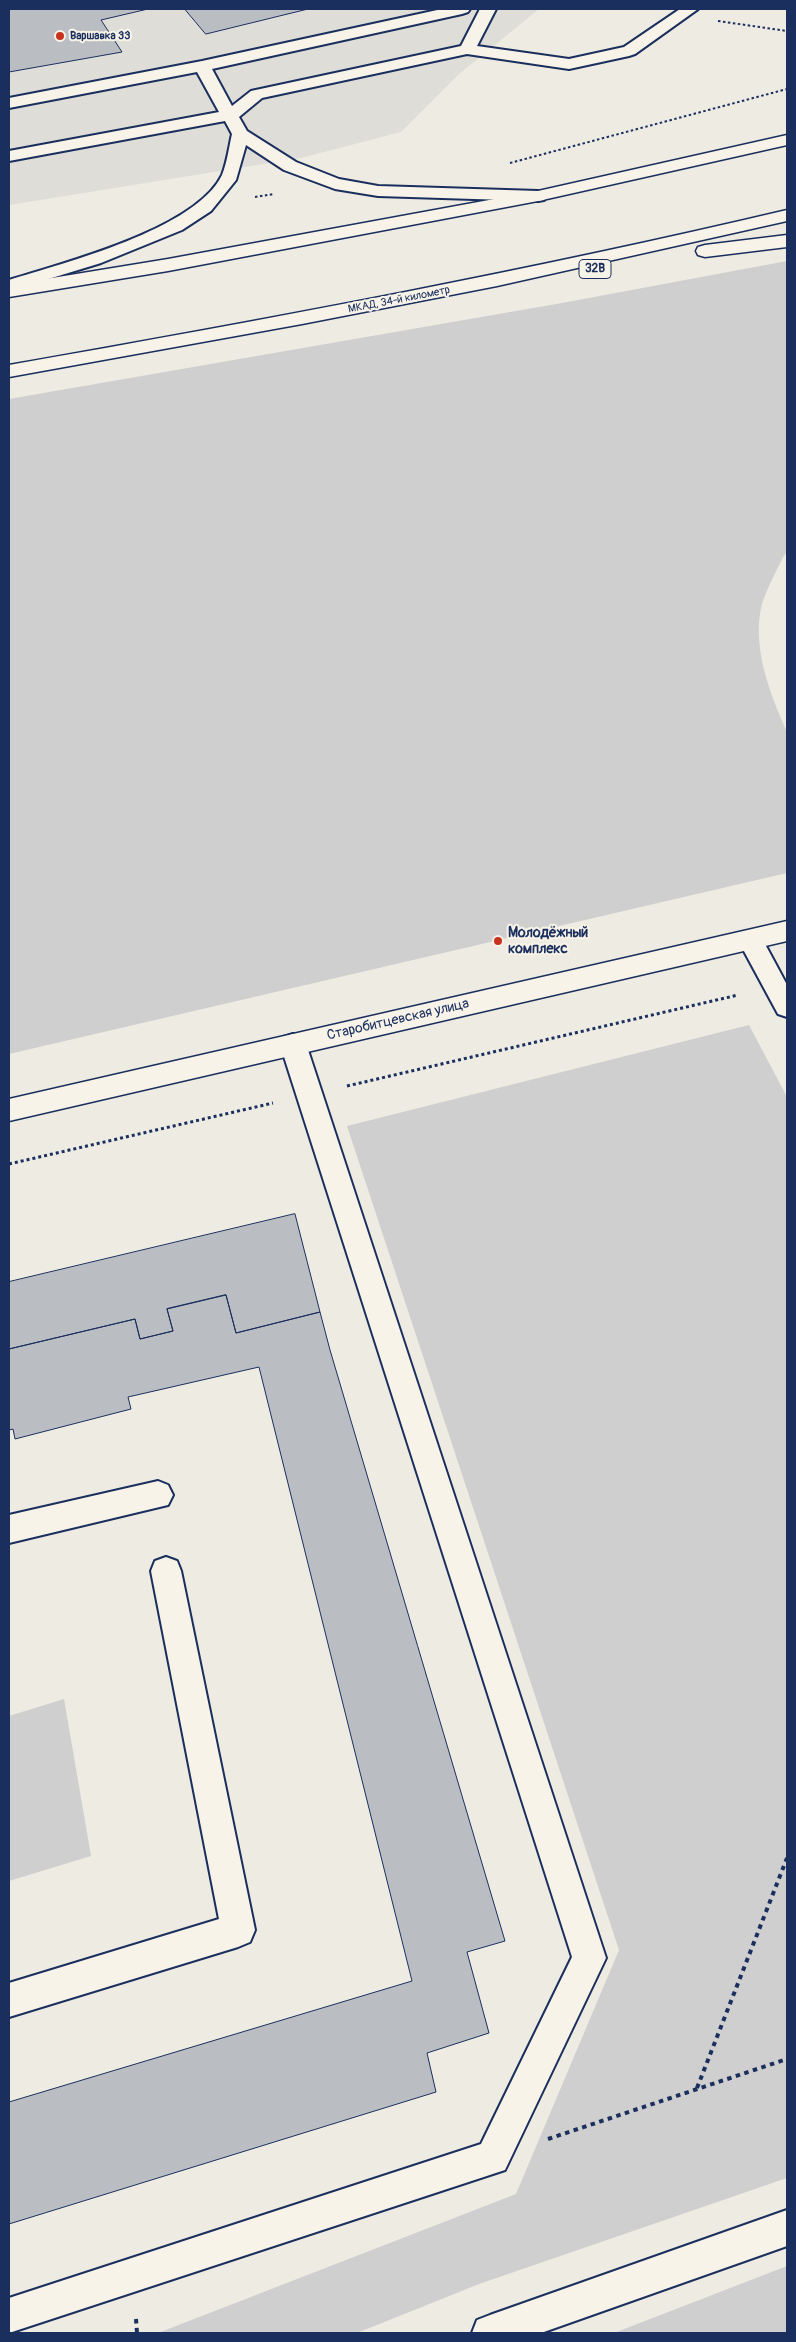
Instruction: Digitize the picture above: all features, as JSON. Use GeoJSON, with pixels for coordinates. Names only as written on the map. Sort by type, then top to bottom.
{"type":"FeatureCollection","features":[{"type":"Feature","properties":{"kind":"main road"},"geometry":{"type":"LineString","coordinates":[[9,291],[246,251],[538,196],[787,140]]}},
{"type":"Feature","properties":{"kind":"main road","name":"МКАД, 34-й километр"},"geometry":{"type":"LineString","coordinates":[[9,371],[402,300],[586,263],[787,216]]}},
{"type":"Feature","properties":{"kind":"main road","name":"32B"},"geometry":{"type":"LineString","coordinates":[[402,300],[700,252],[787,241]]}},
{"type":"Feature","properties":{"kind":"main road","name":"Старобитцевская улица"},"geometry":{"type":"LineString","coordinates":[[9,1110],[787,931]]}},
{"type":"Feature","properties":{"kind":"lane"},"geometry":{"type":"LineString","coordinates":[[9,103],[202,66],[462,9]]}},
{"type":"Feature","properties":{"kind":"lane"},"geometry":{"type":"LineString","coordinates":[[467,49],[488,9]]}},
{"type":"Feature","properties":{"kind":"lane"},"geometry":{"type":"LineString","coordinates":[[9,156],[230,115],[257,94],[467,49],[569,64],[629,51],[688,10]]}},
{"type":"Feature","properties":{"kind":"lane"},"geometry":{"type":"LineString","coordinates":[[629,51],[652,16]]}},
{"type":"Feature","properties":{"kind":"lane"},"geometry":{"type":"LineString","coordinates":[[202,66],[240,134],[290,166],[335,184],[378,191],[538,196]]}},
{"type":"Feature","properties":{"kind":"lane"},"geometry":{"type":"LineString","coordinates":[[9,286],[95,259],[176,226],[205,207],[230,176],[240,134]]}},
{"type":"Feature","properties":{"kind":"lane"},"geometry":{"type":"LineString","coordinates":[[750,940],[787,1007]]}},
{"type":"Feature","properties":{"kind":"lane"},"geometry":{"type":"LineString","coordinates":[[9,2316],[493,2158],[589,1958],[293,1044]]}},
{"type":"Feature","properties":{"kind":"lane"},"geometry":{"type":"LineString","coordinates":[[9,1530],[158,1495]]}},
{"type":"Feature","properties":{"kind":"lane"},"geometry":{"type":"LineString","coordinates":[[9,2000],[238,1930],[166,1571]]}},
{"type":"Feature","properties":{"kind":"lane"},"geometry":{"type":"LineString","coordinates":[[490,2333],[787,2228]]}},
{"type":"Feature","properties":{"kind":"path"},"geometry":{"type":"LineString","coordinates":[[688,10],[726,24],[787,31]]}},
{"type":"Feature","properties":{"kind":"path"},"geometry":{"type":"LineString","coordinates":[[9,1164],[775,986]]}},
{"type":"Feature","properties":{"kind":"path"},"geometry":{"type":"LineString","coordinates":[[697,2089],[787,1858]]}},
{"type":"Feature","properties":{"kind":"path"},"geometry":{"type":"LineString","coordinates":[[493,2158],[787,2058]]}},
{"type":"Feature","properties":{"kind":"shaded area"},"geometry":{"type":"Polygon","coordinates":[[[9,9],[539,9],[458,75],[401,132],[301,158],[9,205],[9,9]]]}},
{"type":"Feature","properties":{"kind":"shaded area"},"geometry":{"type":"Polygon","coordinates":[[[787,261],[787,552],[766,592],[762,604],[759,636],[764,670],[774,702],[787,732],[787,873],[9,1054],[9,399],[562,303],[787,261]]]}},
{"type":"Feature","properties":{"kind":"shaded area"},"geometry":{"type":"Polygon","coordinates":[[[749,1025],[787,1097],[787,2178],[479,2284],[357,2333],[158,2333],[516,2194],[619,1950],[347,1126],[749,1025]]]}},
{"type":"Feature","properties":{"kind":"shaded area"},"geometry":{"type":"Polygon","coordinates":[[[64,1699],[91,1856],[9,1881],[9,1716],[64,1699]]]}},
{"type":"Feature","properties":{"kind":"shaded area"},"geometry":{"type":"Polygon","coordinates":[[[787,2266],[787,2333],[614,2333],[787,2266]]]}},
{"type":"Feature","properties":{"kind":"building","name":"Варшавка 33"},"geometry":{"type":"Polygon","coordinates":[[[9,9],[148,9],[101,20],[122,52],[9,72],[9,9]]]}},
{"type":"Feature","properties":{"kind":"building"},"geometry":{"type":"Polygon","coordinates":[[[185,9],[308,9],[206,34],[185,9]]]}},
{"type":"Feature","properties":{"kind":"building"},"geometry":{"type":"Polygon","coordinates":[[[295,1214],[320,1312],[236,1333],[226,1295],[167,1309],[173,1331],[140,1339],[135,1319],[9,1349],[9,1282],[295,1214]]]}},
{"type":"Feature","properties":{"kind":"building"},"geometry":{"type":"Polygon","coordinates":[[[226,1295],[236,1333],[320,1312],[505,1941],[467,1952],[489,2033],[427,2053],[436,2092],[9,2224],[9,2102],[412,1981],[259,1367],[128,1397],[131,1409],[15,1439],[13,1429],[9,1430],[9,1349],[135,1319],[140,1339],[173,1331],[167,1309],[226,1295]]]}},
{"type":"Feature","properties":{"kind":"place","name":"Варшавка 33"},"geometry":{"type":"Point","coordinates":[60,36]}},
{"type":"Feature","properties":{"kind":"place","name":"Молодёжный комплекс"},"geometry":{"type":"Point","coordinates":[498,941]}}]}
